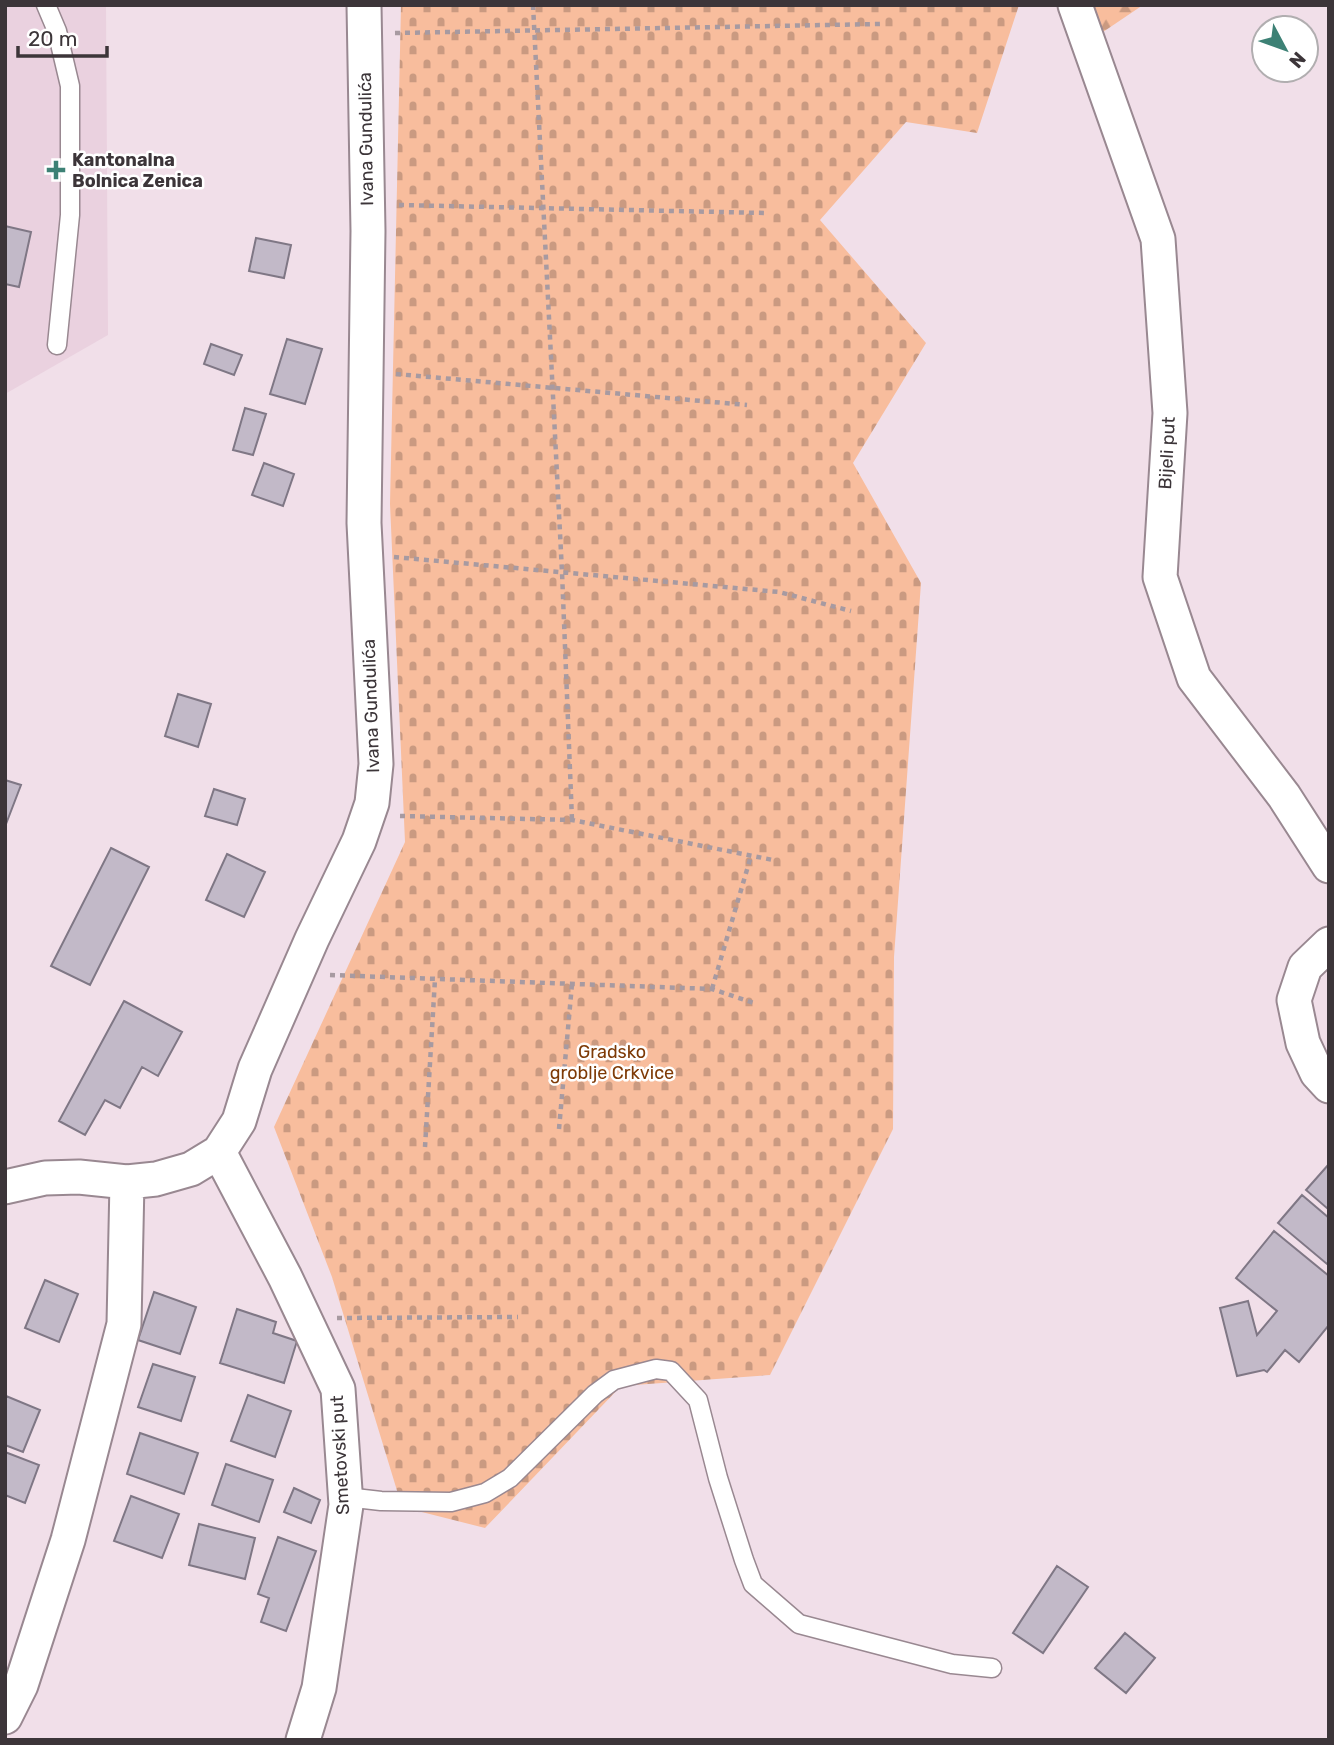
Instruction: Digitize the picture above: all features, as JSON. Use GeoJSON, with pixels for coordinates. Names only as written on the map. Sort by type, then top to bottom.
{"type":"FeatureCollection","features":[{"type":"Feature","properties":{"kind":"street","name":"Bijeli put"},"geometry":{"type":"LineString","coordinates":[[1075,5],[1158,239],[1170,412],[1160,577],[1194,678],[1283,796],[1329,866]]}},
{"type":"Feature","properties":{"kind":"street","name":"Ivana Gundulića"},"geometry":{"type":"LineString","coordinates":[[5,1187],[45,1178],[79,1177],[127,1182],[156,1179],[191,1169],[219,1152],[239,1121],[255,1069],[296,974],[359,841],[372,803],[376,764],[364,523],[368,204],[364,19]]}},
{"type":"Feature","properties":{"kind":"street"},"geometry":{"type":"LineString","coordinates":[[1329,944],[1305,967],[1294,1000],[1303,1043],[1317,1073],[1329,1086]]}},
{"type":"Feature","properties":{"kind":"street","name":"Smetovski put"},"geometry":{"type":"LineString","coordinates":[[219,1152],[285,1277],[338,1389],[346,1505],[319,1688],[303,1740]]}},
{"type":"Feature","properties":{"kind":"street"},"geometry":{"type":"LineString","coordinates":[[5,1717],[21,1685],[68,1539],[124,1324],[127,1182]]}},
{"type":"Feature","properties":{"kind":"lane"},"geometry":{"type":"LineString","coordinates":[[46,5],[57,30],[70,86],[70,215],[57,345]]}},
{"type":"Feature","properties":{"kind":"lane"},"geometry":{"type":"LineString","coordinates":[[346,1497],[381,1501],[452,1502],[485,1493],[510,1478],[595,1394],[614,1380],[656,1370],[671,1371],[698,1401],[722,1490],[753,1584],[799,1624],[952,1664],[992,1668]]}},
{"type":"Feature","properties":{"kind":"path"},"geometry":{"type":"LineString","coordinates":[[533,5],[572,820]]}},
{"type":"Feature","properties":{"kind":"path"},"geometry":{"type":"LineString","coordinates":[[364,19],[534,30],[880,24]]}},
{"type":"Feature","properties":{"kind":"path"},"geometry":{"type":"LineString","coordinates":[[368,204],[766,213]]}},
{"type":"Feature","properties":{"kind":"path"},"geometry":{"type":"LineString","coordinates":[[366,372],[747,405]]}},
{"type":"Feature","properties":{"kind":"path"},"geometry":{"type":"LineString","coordinates":[[366,554],[779,592],[851,611]]}},
{"type":"Feature","properties":{"kind":"path"},"geometry":{"type":"LineString","coordinates":[[368,815],[572,820],[773,860]]}},
{"type":"Feature","properties":{"kind":"path"},"geometry":{"type":"LineString","coordinates":[[712,989],[751,856]]}},
{"type":"Feature","properties":{"kind":"path"},"geometry":{"type":"LineString","coordinates":[[296,974],[712,989],[754,1003]]}},
{"type":"Feature","properties":{"kind":"path"},"geometry":{"type":"LineString","coordinates":[[425,1147],[435,979]]}},
{"type":"Feature","properties":{"kind":"path"},"geometry":{"type":"LineString","coordinates":[[559,1129],[572,984]]}},
{"type":"Feature","properties":{"kind":"path"},"geometry":{"type":"LineString","coordinates":[[305,1319],[518,1317]]}},
{"type":"Feature","properties":{"kind":"shaded area","name":"Kantonalna Bolnica Zenica"},"geometry":{"type":"Polygon","coordinates":[[[5,5],[106,5],[108,335],[5,394],[5,5]]]}},
{"type":"Feature","properties":{"kind":"green space","name":"Gradsko groblje Crkvice"},"geometry":{"type":"Polygon","coordinates":[[[401,5],[1019,5],[977,133],[906,122],[820,220],[926,343],[853,463],[921,583],[894,957],[893,1129],[770,1375],[621,1386],[485,1528],[402,1507],[332,1277],[274,1127],[405,842],[390,504],[401,5]]]}},
{"type":"Feature","properties":{"kind":"green space"},"geometry":{"type":"Polygon","coordinates":[[[1092,5],[1143,5],[1103,32],[1092,5]]]}},
{"type":"Feature","properties":{"kind":"building"},"geometry":{"type":"Polygon","coordinates":[[[5,226],[31,232],[19,287],[5,284],[5,226]]]}},
{"type":"Feature","properties":{"kind":"building"},"geometry":{"type":"Polygon","coordinates":[[[256,238],[291,245],[284,278],[249,271],[256,238]]]}},
{"type":"Feature","properties":{"kind":"building"},"geometry":{"type":"Polygon","coordinates":[[[287,339],[322,349],[305,404],[270,394],[287,339]]]}},
{"type":"Feature","properties":{"kind":"building"},"geometry":{"type":"Polygon","coordinates":[[[211,344],[242,355],[234,375],[204,364],[211,344]]]}},
{"type":"Feature","properties":{"kind":"building"},"geometry":{"type":"Polygon","coordinates":[[[245,408],[266,414],[253,455],[233,450],[245,408]]]}},
{"type":"Feature","properties":{"kind":"building"},"geometry":{"type":"Polygon","coordinates":[[[264,463],[294,474],[283,506],[252,495],[264,463]]]}},
{"type":"Feature","properties":{"kind":"building"},"geometry":{"type":"Polygon","coordinates":[[[178,694],[211,704],[198,747],[165,736],[178,694]]]}},
{"type":"Feature","properties":{"kind":"building"},"geometry":{"type":"Polygon","coordinates":[[[5,780],[21,785],[6,824],[5,823],[5,780]]]}},
{"type":"Feature","properties":{"kind":"building"},"geometry":{"type":"Polygon","coordinates":[[[214,789],[245,799],[237,825],[205,816],[214,789]]]}},
{"type":"Feature","properties":{"kind":"building"},"geometry":{"type":"Polygon","coordinates":[[[111,848],[149,867],[90,985],[51,966],[111,848]]]}},
{"type":"Feature","properties":{"kind":"building"},"geometry":{"type":"Polygon","coordinates":[[[227,854],[265,872],[244,917],[206,900],[227,854]]]}},
{"type":"Feature","properties":{"kind":"building"},"geometry":{"type":"Polygon","coordinates":[[[124,1001],[182,1032],[158,1076],[142,1067],[120,1108],[105,1100],[85,1135],[59,1121],[124,1001]]]}},
{"type":"Feature","properties":{"kind":"building"},"geometry":{"type":"Polygon","coordinates":[[[1329,1164],[1329,1208],[1328,1209],[1306,1190],[1329,1164]]]}},
{"type":"Feature","properties":{"kind":"building"},"geometry":{"type":"Polygon","coordinates":[[[1302,1195],[1329,1218],[1327,1264],[1278,1223],[1302,1195]]]}},
{"type":"Feature","properties":{"kind":"building"},"geometry":{"type":"Polygon","coordinates":[[[1274,1231],[1329,1276],[1329,1325],[1299,1362],[1285,1350],[1267,1372],[1264,1370],[1237,1376],[1220,1308],[1248,1301],[1257,1335],[1277,1311],[1236,1278],[1274,1231]]]}},
{"type":"Feature","properties":{"kind":"building"},"geometry":{"type":"Polygon","coordinates":[[[45,1280],[78,1294],[59,1342],[25,1328],[45,1280]]]}},
{"type":"Feature","properties":{"kind":"building"},"geometry":{"type":"Polygon","coordinates":[[[154,1292],[196,1307],[180,1354],[138,1340],[154,1292]]]}},
{"type":"Feature","properties":{"kind":"building"},"geometry":{"type":"Polygon","coordinates":[[[237,1309],[276,1322],[273,1333],[297,1341],[284,1383],[220,1363],[237,1309]]]}},
{"type":"Feature","properties":{"kind":"building"},"geometry":{"type":"Polygon","coordinates":[[[153,1364],[195,1377],[181,1421],[138,1407],[153,1364]]]}},
{"type":"Feature","properties":{"kind":"building"},"geometry":{"type":"Polygon","coordinates":[[[248,1395],[291,1411],[275,1457],[231,1441],[248,1395]]]}},
{"type":"Feature","properties":{"kind":"building"},"geometry":{"type":"Polygon","coordinates":[[[6,1396],[40,1410],[23,1452],[5,1445],[6,1396]]]}},
{"type":"Feature","properties":{"kind":"building"},"geometry":{"type":"Polygon","coordinates":[[[140,1433],[198,1453],[184,1494],[127,1474],[140,1433]]]}},
{"type":"Feature","properties":{"kind":"building"},"geometry":{"type":"Polygon","coordinates":[[[5,1452],[39,1465],[25,1503],[5,1495],[5,1452]]]}},
{"type":"Feature","properties":{"kind":"building"},"geometry":{"type":"Polygon","coordinates":[[[226,1464],[273,1480],[259,1522],[212,1505],[226,1464]]]}},
{"type":"Feature","properties":{"kind":"building"},"geometry":{"type":"Polygon","coordinates":[[[294,1488],[320,1500],[311,1523],[284,1512],[294,1488]]]}},
{"type":"Feature","properties":{"kind":"building"},"geometry":{"type":"Polygon","coordinates":[[[131,1496],[179,1514],[162,1558],[114,1541],[131,1496]]]}},
{"type":"Feature","properties":{"kind":"building"},"geometry":{"type":"Polygon","coordinates":[[[199,1524],[255,1538],[245,1579],[189,1565],[199,1524]]]}},
{"type":"Feature","properties":{"kind":"building"},"geometry":{"type":"Polygon","coordinates":[[[278,1537],[316,1551],[286,1631],[261,1622],[269,1598],[258,1594],[278,1537]]]}},
{"type":"Feature","properties":{"kind":"building"},"geometry":{"type":"Polygon","coordinates":[[[1057,1566],[1088,1587],[1043,1653],[1013,1633],[1057,1566]]]}},
{"type":"Feature","properties":{"kind":"building"},"geometry":{"type":"Polygon","coordinates":[[[1125,1633],[1155,1658],[1126,1693],[1095,1668],[1125,1633]]]}},
{"type":"Feature","properties":{"kind":"place","name":"Kantonalna Bolnica Zenica"},"geometry":{"type":"Point","coordinates":[56,170]}}]}
